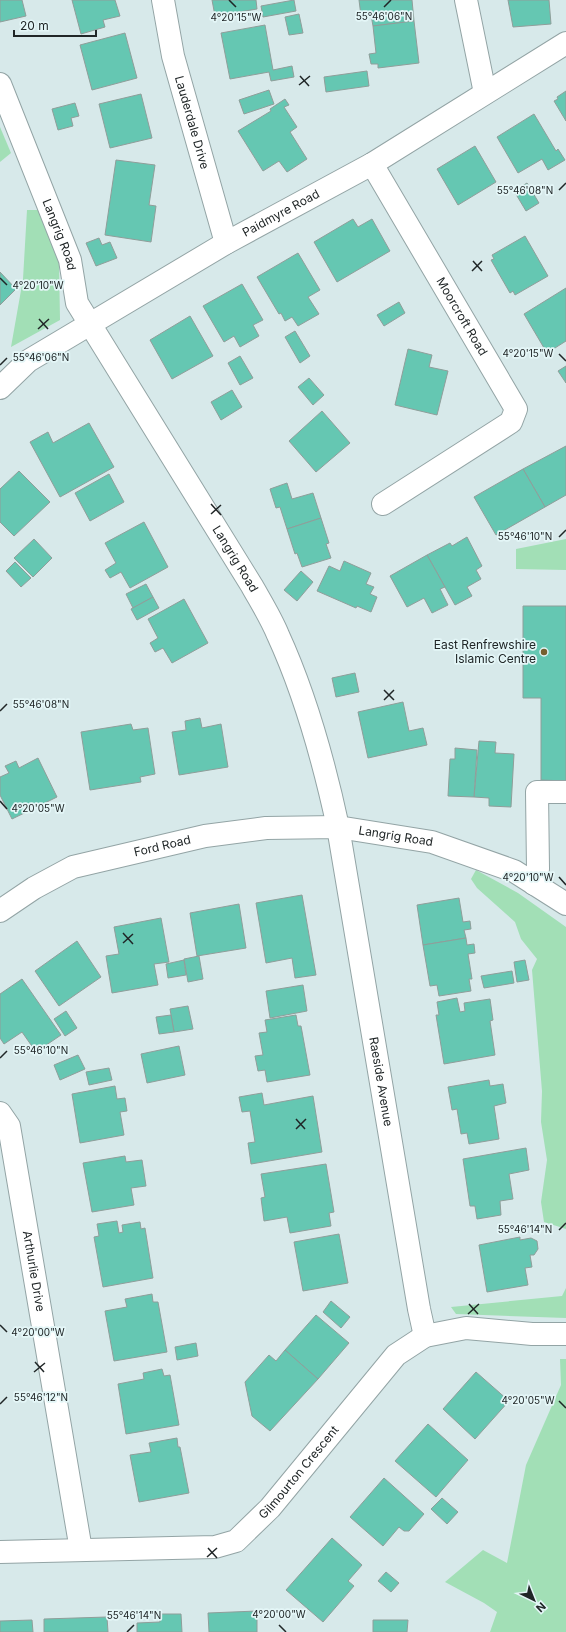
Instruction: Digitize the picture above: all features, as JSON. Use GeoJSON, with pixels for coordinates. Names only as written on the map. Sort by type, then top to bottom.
{"type":"FeatureCollection","features":[{"type":"Feature","properties":{"kind":"street","name":"Lauderdale Drive"},"geometry":{"type":"LineString","coordinates":[[163,0],[173,56],[226,243]]}},
{"type":"Feature","properties":{"kind":"street"},"geometry":{"type":"LineString","coordinates":[[466,0],[486,93]]}},
{"type":"Feature","properties":{"kind":"street","name":"Paidmyre Road"},"geometry":{"type":"LineString","coordinates":[[0,388],[28,361],[226,243],[372,164],[566,43]]}},
{"type":"Feature","properties":{"kind":"street","name":"Langrig Road"},"geometry":{"type":"LineString","coordinates":[[0,84],[70,260],[77,303],[92,324],[252,586],[278,634],[299,685],[327,778],[338,827],[432,842],[514,871],[566,904]]}},
{"type":"Feature","properties":{"kind":"street","name":"Moorcroft Road"},"geometry":{"type":"LineString","coordinates":[[372,164],[516,409],[511,422],[383,504]]}},
{"type":"Feature","properties":{"kind":"street"},"geometry":{"type":"LineString","coordinates":[[534,884],[538,868],[537,792],[566,792]]}},
{"type":"Feature","properties":{"kind":"street","name":"Ford Road"},"geometry":{"type":"LineString","coordinates":[[0,912],[34,888],[73,867],[205,836],[266,828],[338,827]]}},
{"type":"Feature","properties":{"kind":"street","name":"Raeside Avenue"},"geometry":{"type":"LineString","coordinates":[[338,827],[419,1309],[425,1336]]}},
{"type":"Feature","properties":{"kind":"street","name":"Arthurlie Drive"},"geometry":{"type":"LineString","coordinates":[[0,1113],[8,1126],[81,1550]]}},
{"type":"Feature","properties":{"kind":"street","name":"Gilmourton Crescent"},"geometry":{"type":"LineString","coordinates":[[0,1552],[215,1547],[236,1541],[270,1508],[396,1354],[425,1336],[466,1328],[532,1334],[566,1334]]}},
{"type":"Feature","properties":{"kind":"green space"},"geometry":{"type":"Polygon","coordinates":[[[0,127],[11,153],[0,162],[0,127]]]}},
{"type":"Feature","properties":{"kind":"green space"},"geometry":{"type":"Polygon","coordinates":[[[27,210],[40,210],[59,263],[60,320],[11,347],[23,279],[27,210]]]}},
{"type":"Feature","properties":{"kind":"green space"},"geometry":{"type":"Polygon","coordinates":[[[566,539],[566,570],[516,569],[516,549],[566,539]]]}},
{"type":"Feature","properties":{"kind":"green space"},"geometry":{"type":"Polygon","coordinates":[[[476,870],[518,893],[566,927],[566,1229],[544,1222],[541,1202],[547,1160],[541,1122],[542,1091],[532,970],[537,959],[521,939],[515,922],[477,888],[471,879],[476,870]]]}},
{"type":"Feature","properties":{"kind":"green space"},"geometry":{"type":"Polygon","coordinates":[[[566,1288],[566,1318],[456,1314],[451,1307],[562,1296],[566,1288]]]}},
{"type":"Feature","properties":{"kind":"green space"},"geometry":{"type":"Polygon","coordinates":[[[560,1359],[566,1359],[566,1632],[490,1632],[497,1612],[484,1603],[445,1582],[483,1550],[507,1563],[526,1465],[561,1385],[560,1359]]]}},
{"type":"Feature","properties":{"kind":"building"},"geometry":{"type":"Polygon","coordinates":[[[0,0],[22,0],[26,16],[0,22],[0,0]]]}},
{"type":"Feature","properties":{"kind":"building"},"geometry":{"type":"Polygon","coordinates":[[[72,0],[115,0],[120,16],[103,20],[105,27],[81,34],[72,0]]]}},
{"type":"Feature","properties":{"kind":"building"},"geometry":{"type":"Polygon","coordinates":[[[212,0],[256,0],[257,9],[215,16],[212,0]]]}},
{"type":"Feature","properties":{"kind":"building"},"geometry":{"type":"Polygon","coordinates":[[[294,0],[296,11],[263,17],[261,6],[294,0]]]}},
{"type":"Feature","properties":{"kind":"building"},"geometry":{"type":"Polygon","coordinates":[[[359,0],[412,0],[414,21],[373,26],[371,15],[361,16],[359,0]]]}},
{"type":"Feature","properties":{"kind":"building"},"geometry":{"type":"Polygon","coordinates":[[[508,0],[549,0],[551,24],[513,27],[508,0]]]}},
{"type":"Feature","properties":{"kind":"building"},"geometry":{"type":"Polygon","coordinates":[[[299,14],[303,33],[289,35],[285,17],[299,14]]]}},
{"type":"Feature","properties":{"kind":"building"},"geometry":{"type":"Polygon","coordinates":[[[414,21],[419,63],[378,68],[378,64],[371,64],[369,54],[376,53],[373,26],[414,21]]]}},
{"type":"Feature","properties":{"kind":"building"},"geometry":{"type":"Polygon","coordinates":[[[265,25],[273,70],[292,66],[294,77],[271,81],[269,72],[230,79],[221,33],[265,25]]]}},
{"type":"Feature","properties":{"kind":"building"},"geometry":{"type":"Polygon","coordinates":[[[125,33],[137,78],[92,90],[80,45],[125,33]]]}},
{"type":"Feature","properties":{"kind":"building"},"geometry":{"type":"Polygon","coordinates":[[[367,71],[369,86],[326,92],[324,77],[367,71]]]}},
{"type":"Feature","properties":{"kind":"building"},"geometry":{"type":"Polygon","coordinates":[[[269,90],[274,104],[244,114],[239,100],[269,90]]]}},
{"type":"Feature","properties":{"kind":"building"},"geometry":{"type":"Polygon","coordinates":[[[566,91],[566,121],[554,101],[566,91]]]}},
{"type":"Feature","properties":{"kind":"building"},"geometry":{"type":"Polygon","coordinates":[[[141,94],[152,138],[110,148],[99,104],[141,94]]]}},
{"type":"Feature","properties":{"kind":"building"},"geometry":{"type":"Polygon","coordinates":[[[285,99],[289,105],[284,107],[297,127],[290,132],[307,159],[287,172],[279,161],[263,171],[238,131],[271,111],[270,109],[285,99]]]}},
{"type":"Feature","properties":{"kind":"building"},"geometry":{"type":"Polygon","coordinates":[[[75,103],[79,116],[71,118],[73,126],[58,130],[52,109],[75,103]]]}},
{"type":"Feature","properties":{"kind":"building"},"geometry":{"type":"Polygon","coordinates":[[[534,114],[556,151],[558,149],[565,160],[548,170],[542,159],[518,173],[497,137],[534,114]]]}},
{"type":"Feature","properties":{"kind":"building"},"geometry":{"type":"Polygon","coordinates":[[[475,146],[496,182],[458,205],[437,169],[475,146]]]}},
{"type":"Feature","properties":{"kind":"building"},"geometry":{"type":"Polygon","coordinates":[[[116,160],[155,165],[149,205],[156,206],[151,242],[105,235],[116,160]]]}},
{"type":"Feature","properties":{"kind":"building"},"geometry":{"type":"Polygon","coordinates":[[[527,183],[539,203],[526,211],[514,191],[527,183]]]}},
{"type":"Feature","properties":{"kind":"building"},"geometry":{"type":"Polygon","coordinates":[[[353,219],[358,227],[372,219],[390,251],[337,282],[314,242],[353,219]]]}},
{"type":"Feature","properties":{"kind":"building"},"geometry":{"type":"Polygon","coordinates":[[[525,236],[548,276],[515,295],[513,291],[510,293],[491,260],[494,259],[492,255],[525,236]]]}},
{"type":"Feature","properties":{"kind":"building"},"geometry":{"type":"Polygon","coordinates":[[[99,238],[102,245],[110,242],[117,258],[96,266],[86,243],[99,238]]]}},
{"type":"Feature","properties":{"kind":"building"},"geometry":{"type":"Polygon","coordinates":[[[298,253],[320,290],[308,297],[319,314],[298,326],[292,317],[285,321],[281,313],[279,314],[257,277],[298,253]]]}},
{"type":"Feature","properties":{"kind":"building"},"geometry":{"type":"Polygon","coordinates":[[[0,272],[16,289],[0,305],[0,272]]]}},
{"type":"Feature","properties":{"kind":"building"},"geometry":{"type":"Polygon","coordinates":[[[242,284],[263,320],[253,325],[259,336],[240,347],[234,336],[224,342],[203,306],[242,284]]]}},
{"type":"Feature","properties":{"kind":"building"},"geometry":{"type":"Polygon","coordinates":[[[566,288],[566,341],[547,353],[524,314],[566,288]]]}},
{"type":"Feature","properties":{"kind":"building"},"geometry":{"type":"Polygon","coordinates":[[[399,302],[405,313],[384,326],[377,315],[399,302]]]}},
{"type":"Feature","properties":{"kind":"building"},"geometry":{"type":"Polygon","coordinates":[[[190,316],[213,356],[172,379],[150,340],[190,316]]]}},
{"type":"Feature","properties":{"kind":"building"},"geometry":{"type":"Polygon","coordinates":[[[295,331],[310,356],[300,363],[285,337],[295,331]]]}},
{"type":"Feature","properties":{"kind":"building"},"geometry":{"type":"Polygon","coordinates":[[[408,349],[432,355],[429,367],[448,371],[437,415],[395,405],[408,349]]]}},
{"type":"Feature","properties":{"kind":"building"},"geometry":{"type":"Polygon","coordinates":[[[240,356],[253,378],[240,385],[228,363],[240,356]]]}},
{"type":"Feature","properties":{"kind":"building"},"geometry":{"type":"Polygon","coordinates":[[[566,366],[566,383],[558,371],[566,366]]]}},
{"type":"Feature","properties":{"kind":"building"},"geometry":{"type":"Polygon","coordinates":[[[309,378],[324,395],[313,405],[298,387],[309,378]]]}},
{"type":"Feature","properties":{"kind":"building"},"geometry":{"type":"Polygon","coordinates":[[[232,390],[242,407],[221,420],[211,402],[232,390]]]}},
{"type":"Feature","properties":{"kind":"building"},"geometry":{"type":"Polygon","coordinates":[[[322,411],[350,443],[316,472],[289,441],[322,411]]]}},
{"type":"Feature","properties":{"kind":"building"},"geometry":{"type":"Polygon","coordinates":[[[89,423],[114,467],[60,497],[30,442],[48,432],[53,443],[89,423]]]}},
{"type":"Feature","properties":{"kind":"building"},"geometry":{"type":"Polygon","coordinates":[[[566,446],[566,495],[545,507],[523,469],[566,446]]]}},
{"type":"Feature","properties":{"kind":"building"},"geometry":{"type":"Polygon","coordinates":[[[523,469],[545,507],[496,535],[474,497],[523,469]]]}},
{"type":"Feature","properties":{"kind":"building"},"geometry":{"type":"Polygon","coordinates":[[[19,471],[50,502],[14,536],[0,522],[0,489],[19,471]]]}},
{"type":"Feature","properties":{"kind":"building"},"geometry":{"type":"Polygon","coordinates":[[[109,474],[124,502],[90,521],[75,493],[109,474]]]}},
{"type":"Feature","properties":{"kind":"building"},"geometry":{"type":"Polygon","coordinates":[[[287,483],[292,499],[313,493],[321,518],[287,529],[280,507],[276,508],[270,489],[287,483]]]}},
{"type":"Feature","properties":{"kind":"building"},"geometry":{"type":"Polygon","coordinates":[[[321,518],[329,543],[326,544],[331,558],[302,567],[297,553],[295,554],[287,529],[321,518]]]}},
{"type":"Feature","properties":{"kind":"building"},"geometry":{"type":"Polygon","coordinates":[[[144,522],[168,567],[130,588],[121,572],[110,578],[105,570],[116,563],[105,543],[144,522]]]}},
{"type":"Feature","properties":{"kind":"building"},"geometry":{"type":"Polygon","coordinates":[[[467,537],[482,566],[476,570],[481,579],[467,587],[472,596],[455,605],[427,555],[450,543],[452,546],[467,537]]]}},
{"type":"Feature","properties":{"kind":"building"},"geometry":{"type":"Polygon","coordinates":[[[34,539],[52,558],[33,577],[14,558],[34,539]]]}},
{"type":"Feature","properties":{"kind":"building"},"geometry":{"type":"Polygon","coordinates":[[[427,555],[445,587],[440,589],[448,605],[432,613],[424,598],[407,607],[390,576],[427,555]]]}},
{"type":"Feature","properties":{"kind":"building"},"geometry":{"type":"Polygon","coordinates":[[[344,561],[371,573],[366,584],[374,587],[370,594],[377,597],[371,612],[357,606],[356,608],[317,591],[329,566],[340,571],[344,561]]]}},
{"type":"Feature","properties":{"kind":"building"},"geometry":{"type":"Polygon","coordinates":[[[15,562],[31,578],[21,587],[6,571],[15,562]]]}},
{"type":"Feature","properties":{"kind":"building"},"geometry":{"type":"Polygon","coordinates":[[[301,571],[313,582],[297,601],[284,590],[301,571]]]}},
{"type":"Feature","properties":{"kind":"building"},"geometry":{"type":"Polygon","coordinates":[[[146,584],[153,597],[133,608],[126,594],[146,584]]]}},
{"type":"Feature","properties":{"kind":"building"},"geometry":{"type":"Polygon","coordinates":[[[153,597],[159,608],[137,620],[131,609],[153,597]]]}},
{"type":"Feature","properties":{"kind":"building"},"geometry":{"type":"Polygon","coordinates":[[[184,599],[208,643],[172,663],[163,648],[155,652],[150,643],[158,638],[148,619],[184,599]]]}},
{"type":"Feature","properties":{"kind":"building","name":"East Renfrewshire Islamic Centre"},"geometry":{"type":"Polygon","coordinates":[[[523,606],[566,606],[566,781],[541,780],[541,698],[523,698],[523,606]]]}},
{"type":"Feature","properties":{"kind":"building"},"geometry":{"type":"Polygon","coordinates":[[[355,673],[359,692],[336,697],[332,678],[355,673]]]}},
{"type":"Feature","properties":{"kind":"building"},"geometry":{"type":"Polygon","coordinates":[[[403,702],[409,731],[423,728],[427,745],[368,758],[358,712],[403,702]]]}},
{"type":"Feature","properties":{"kind":"building"},"geometry":{"type":"Polygon","coordinates":[[[200,718],[202,728],[221,724],[228,767],[179,775],[172,732],[186,730],[185,721],[200,718]]]}},
{"type":"Feature","properties":{"kind":"building"},"geometry":{"type":"Polygon","coordinates":[[[131,724],[133,730],[148,728],[155,774],[140,777],[141,782],[90,790],[81,732],[131,724]]]}},
{"type":"Feature","properties":{"kind":"building"},"geometry":{"type":"Polygon","coordinates":[[[479,741],[496,742],[495,753],[514,754],[511,807],[489,806],[489,798],[474,797],[479,741]]]}},
{"type":"Feature","properties":{"kind":"building"},"geometry":{"type":"Polygon","coordinates":[[[455,748],[477,750],[474,797],[448,796],[450,759],[455,759],[455,748]]]}},
{"type":"Feature","properties":{"kind":"building"},"geometry":{"type":"Polygon","coordinates":[[[38,758],[57,797],[12,819],[0,795],[0,777],[9,773],[5,766],[16,761],[19,768],[38,758]]]}},
{"type":"Feature","properties":{"kind":"building"},"geometry":{"type":"Polygon","coordinates":[[[302,895],[316,975],[295,978],[292,958],[266,963],[256,903],[302,895]]]}},
{"type":"Feature","properties":{"kind":"building"},"geometry":{"type":"Polygon","coordinates":[[[459,898],[463,922],[470,921],[471,929],[464,930],[466,938],[423,945],[417,905],[459,898]]]}},
{"type":"Feature","properties":{"kind":"building"},"geometry":{"type":"Polygon","coordinates":[[[239,904],[246,948],[197,956],[190,913],[239,904]]]}},
{"type":"Feature","properties":{"kind":"building"},"geometry":{"type":"Polygon","coordinates":[[[161,918],[169,962],[154,964],[158,985],[112,993],[106,956],[119,954],[114,927],[161,918]]]}},
{"type":"Feature","properties":{"kind":"building"},"geometry":{"type":"Polygon","coordinates":[[[466,938],[467,945],[474,944],[475,953],[468,954],[472,979],[469,979],[471,991],[439,996],[437,985],[430,986],[423,945],[466,938]]]}},
{"type":"Feature","properties":{"kind":"building"},"geometry":{"type":"Polygon","coordinates":[[[77,941],[101,977],[59,1006],[35,971],[77,941]]]}},
{"type":"Feature","properties":{"kind":"building"},"geometry":{"type":"Polygon","coordinates":[[[199,956],[203,979],[188,982],[184,959],[199,956]]]}},
{"type":"Feature","properties":{"kind":"building"},"geometry":{"type":"Polygon","coordinates":[[[184,960],[186,975],[168,978],[166,964],[184,960]]]}},
{"type":"Feature","properties":{"kind":"building"},"geometry":{"type":"Polygon","coordinates":[[[525,960],[529,980],[517,982],[514,962],[525,960]]]}},
{"type":"Feature","properties":{"kind":"building"},"geometry":{"type":"Polygon","coordinates":[[[512,971],[514,983],[484,988],[481,976],[512,971]]]}},
{"type":"Feature","properties":{"kind":"building"},"geometry":{"type":"Polygon","coordinates":[[[22,979],[61,1035],[36,1052],[22,1032],[4,1044],[0,1038],[0,994],[22,979]]]}},
{"type":"Feature","properties":{"kind":"building"},"geometry":{"type":"Polygon","coordinates":[[[303,985],[307,1011],[270,1018],[266,991],[303,985]]]}},
{"type":"Feature","properties":{"kind":"building"},"geometry":{"type":"Polygon","coordinates":[[[457,998],[460,1012],[465,1011],[464,1003],[490,999],[493,1020],[490,1021],[495,1055],[444,1064],[436,1015],[439,1015],[437,1002],[457,998]]]}},
{"type":"Feature","properties":{"kind":"building"},"geometry":{"type":"Polygon","coordinates":[[[188,1006],[193,1029],[174,1032],[170,1009],[188,1006]]]}},
{"type":"Feature","properties":{"kind":"building"},"geometry":{"type":"Polygon","coordinates":[[[66,1011],[77,1028],[65,1036],[54,1019],[66,1011]]]}},
{"type":"Feature","properties":{"kind":"building"},"geometry":{"type":"Polygon","coordinates":[[[171,1015],[174,1032],[159,1034],[156,1017],[171,1015]]]}},
{"type":"Feature","properties":{"kind":"building"},"geometry":{"type":"Polygon","coordinates":[[[296,1015],[298,1026],[301,1026],[310,1075],[267,1082],[265,1070],[258,1071],[255,1056],[263,1055],[259,1033],[267,1032],[265,1020],[296,1015]]]}},
{"type":"Feature","properties":{"kind":"building"},"geometry":{"type":"Polygon","coordinates":[[[179,1046],[185,1075],[147,1083],[141,1054],[179,1046]]]}},
{"type":"Feature","properties":{"kind":"building"},"geometry":{"type":"Polygon","coordinates":[[[78,1055],[85,1069],[60,1080],[54,1065],[78,1055]]]}},
{"type":"Feature","properties":{"kind":"building"},"geometry":{"type":"Polygon","coordinates":[[[109,1068],[112,1080],[89,1085],[86,1072],[109,1068]]]}},
{"type":"Feature","properties":{"kind":"building"},"geometry":{"type":"Polygon","coordinates":[[[489,1080],[490,1086],[503,1084],[506,1103],[494,1106],[499,1139],[469,1144],[467,1133],[461,1134],[457,1109],[452,1110],[448,1087],[489,1080]]]}},
{"type":"Feature","properties":{"kind":"building"},"geometry":{"type":"Polygon","coordinates":[[[115,1086],[117,1099],[125,1098],[127,1111],[120,1112],[124,1135],[80,1143],[72,1094],[115,1086]]]}},
{"type":"Feature","properties":{"kind":"building"},"geometry":{"type":"Polygon","coordinates":[[[262,1093],[264,1105],[313,1096],[322,1152],[251,1164],[248,1143],[255,1142],[250,1111],[242,1112],[239,1097],[262,1093]]]}},
{"type":"Feature","properties":{"kind":"building"},"geometry":{"type":"Polygon","coordinates":[[[526,1148],[529,1170],[509,1174],[513,1199],[500,1201],[501,1215],[477,1219],[475,1206],[470,1206],[463,1159],[526,1148]]]}},
{"type":"Feature","properties":{"kind":"building"},"geometry":{"type":"Polygon","coordinates":[[[125,1156],[126,1162],[142,1160],[146,1186],[131,1188],[134,1205],[92,1212],[83,1163],[125,1156]]]}},
{"type":"Feature","properties":{"kind":"building"},"geometry":{"type":"Polygon","coordinates":[[[326,1164],[334,1212],[329,1213],[331,1226],[290,1233],[287,1217],[264,1221],[261,1198],[265,1197],[261,1174],[326,1164]]]}},
{"type":"Feature","properties":{"kind":"building"},"geometry":{"type":"Polygon","coordinates":[[[117,1221],[119,1233],[123,1232],[122,1225],[140,1222],[141,1229],[145,1228],[153,1278],[103,1287],[94,1237],[99,1236],[97,1224],[117,1221]]]}},
{"type":"Feature","properties":{"kind":"building"},"geometry":{"type":"Polygon","coordinates":[[[339,1234],[348,1283],[303,1291],[294,1242],[339,1234]]]}},
{"type":"Feature","properties":{"kind":"building"},"geometry":{"type":"Polygon","coordinates":[[[520,1237],[520,1240],[531,1238],[537,1241],[538,1249],[534,1255],[530,1255],[532,1267],[525,1268],[528,1285],[487,1292],[479,1245],[520,1237]]]}},
{"type":"Feature","properties":{"kind":"building"},"geometry":{"type":"Polygon","coordinates":[[[152,1294],[153,1302],[158,1302],[167,1352],[114,1361],[105,1311],[127,1307],[125,1299],[152,1294]]]}},
{"type":"Feature","properties":{"kind":"building"},"geometry":{"type":"Polygon","coordinates":[[[331,1301],[350,1317],[341,1328],[323,1312],[331,1301]]]}},
{"type":"Feature","properties":{"kind":"building"},"geometry":{"type":"Polygon","coordinates":[[[316,1315],[349,1343],[318,1379],[285,1350],[316,1315]]]}},
{"type":"Feature","properties":{"kind":"building"},"geometry":{"type":"Polygon","coordinates":[[[196,1343],[198,1356],[177,1360],[175,1347],[196,1343]]]}},
{"type":"Feature","properties":{"kind":"building"},"geometry":{"type":"Polygon","coordinates":[[[285,1350],[318,1379],[270,1431],[252,1416],[245,1382],[269,1355],[276,1361],[285,1350]]]}},
{"type":"Feature","properties":{"kind":"building"},"geometry":{"type":"Polygon","coordinates":[[[162,1369],[164,1376],[170,1375],[179,1425],[126,1434],[118,1384],[144,1379],[143,1373],[162,1369]]]}},
{"type":"Feature","properties":{"kind":"building"},"geometry":{"type":"Polygon","coordinates":[[[476,1372],[509,1401],[475,1439],[443,1409],[476,1372]]]}},
{"type":"Feature","properties":{"kind":"building"},"geometry":{"type":"Polygon","coordinates":[[[428,1424],[468,1460],[436,1497],[395,1461],[428,1424]]]}},
{"type":"Feature","properties":{"kind":"building"},"geometry":{"type":"Polygon","coordinates":[[[177,1438],[189,1493],[139,1502],[130,1455],[151,1452],[149,1443],[177,1438]]]}},
{"type":"Feature","properties":{"kind":"building"},"geometry":{"type":"Polygon","coordinates":[[[384,1478],[424,1514],[409,1531],[404,1531],[399,1527],[383,1546],[350,1517],[384,1478]]]}},
{"type":"Feature","properties":{"kind":"building"},"geometry":{"type":"Polygon","coordinates":[[[442,1498],[458,1512],[447,1524],[431,1509],[442,1498]]]}},
{"type":"Feature","properties":{"kind":"building"},"geometry":{"type":"Polygon","coordinates":[[[332,1538],[362,1565],[348,1581],[354,1586],[323,1622],[286,1590],[332,1538]]]}},
{"type":"Feature","properties":{"kind":"building"},"geometry":{"type":"Polygon","coordinates":[[[386,1572],[399,1583],[391,1592],[378,1581],[386,1572]]]}},
{"type":"Feature","properties":{"kind":"building"},"geometry":{"type":"Polygon","coordinates":[[[257,1611],[257,1632],[209,1632],[208,1613],[257,1611]]]}},
{"type":"Feature","properties":{"kind":"building"},"geometry":{"type":"Polygon","coordinates":[[[159,1614],[181,1614],[182,1632],[137,1632],[137,1623],[160,1622],[159,1614]]]}},
{"type":"Feature","properties":{"kind":"building"},"geometry":{"type":"Polygon","coordinates":[[[107,1617],[108,1632],[44,1632],[44,1619],[107,1617]]]}},
{"type":"Feature","properties":{"kind":"building"},"geometry":{"type":"Polygon","coordinates":[[[32,1620],[33,1632],[0,1632],[0,1621],[32,1620]]]}},
{"type":"Feature","properties":{"kind":"building"},"geometry":{"type":"Polygon","coordinates":[[[373,1620],[408,1620],[407,1632],[373,1632],[373,1620]]]}},
{"type":"Feature","properties":{"kind":"place","name":"East Renfrewshire Islamic Centre"},"geometry":{"type":"Point","coordinates":[544,652]}}]}
